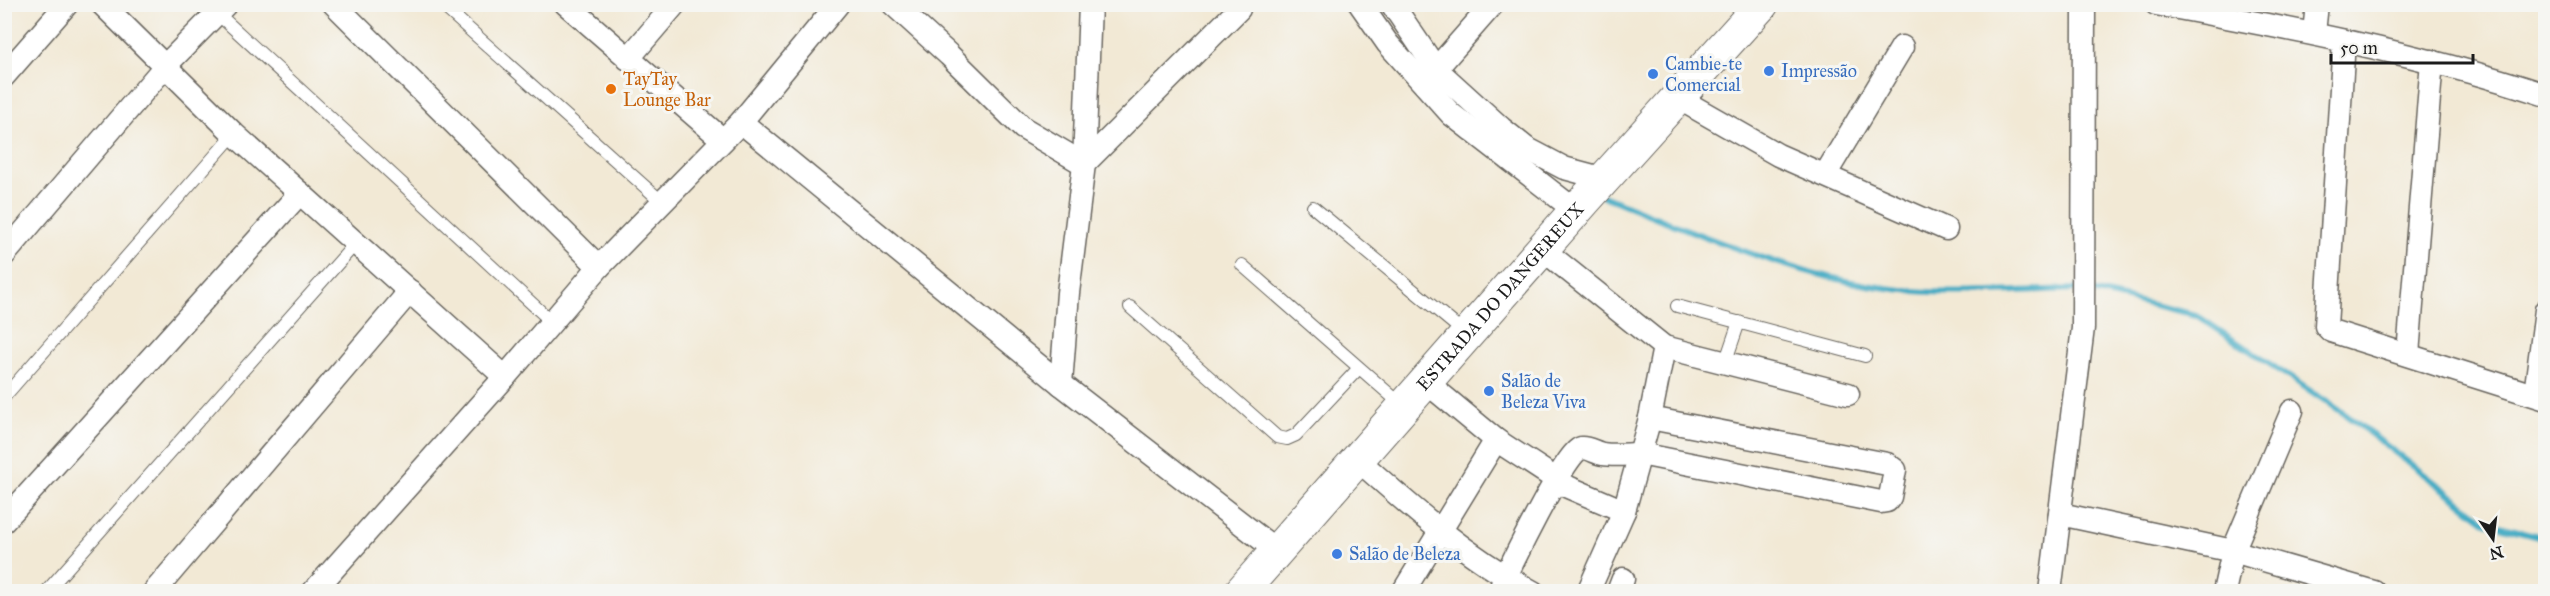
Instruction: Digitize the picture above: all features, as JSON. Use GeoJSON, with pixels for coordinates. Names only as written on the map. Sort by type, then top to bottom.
{"type":"FeatureCollection","features":[{"type":"Feature","properties":{"kind":"main road","name":"ESTRADA DO DANGEREUX"},"geometry":{"type":"LineString","coordinates":[[1241,591],[1542,249],[1762,4]]}},
{"type":"Feature","properties":{"kind":"street"},"geometry":{"type":"LineString","coordinates":[[4,76],[67,4]]}},
{"type":"Feature","properties":{"kind":"street"},"geometry":{"type":"LineString","coordinates":[[102,4],[234,134],[505,377]]}},
{"type":"Feature","properties":{"kind":"street"},"geometry":{"type":"LineString","coordinates":[[334,4],[599,267]]}},
{"type":"Feature","properties":{"kind":"street"},"geometry":{"type":"LineString","coordinates":[[566,4],[723,140]]}},
{"type":"Feature","properties":{"kind":"street"},"geometry":{"type":"LineString","coordinates":[[628,59],[675,4]]}},
{"type":"Feature","properties":{"kind":"street"},"geometry":{"type":"LineString","coordinates":[[313,591],[505,377],[599,267],[741,122],[838,4]]}},
{"type":"Feature","properties":{"kind":"street"},"geometry":{"type":"LineString","coordinates":[[893,4],[1023,128],[1084,164]]}},
{"type":"Feature","properties":{"kind":"street"},"geometry":{"type":"LineString","coordinates":[[1061,384],[1068,293],[1084,164],[1090,4]]}},
{"type":"Feature","properties":{"kind":"street"},"geometry":{"type":"LineString","coordinates":[[1084,164],[1239,9],[1240,4]]}},
{"type":"Feature","properties":{"kind":"street"},"geometry":{"type":"LineString","coordinates":[[1360,4],[1388,44],[1451,114],[1592,193]]}},
{"type":"Feature","properties":{"kind":"street"},"geometry":{"type":"LineString","coordinates":[[1392,4],[1436,69],[1478,109],[1526,148],[1564,168],[1592,193]]}},
{"type":"Feature","properties":{"kind":"street"},"geometry":{"type":"LineString","coordinates":[[1436,69],[1493,4]]}},
{"type":"Feature","properties":{"kind":"street"},"geometry":{"type":"LineString","coordinates":[[2049,591],[2083,328],[2084,4]]}},
{"type":"Feature","properties":{"kind":"street"},"geometry":{"type":"LineString","coordinates":[[2157,4],[2314,33],[2432,61],[2546,95]]}},
{"type":"Feature","properties":{"kind":"street"},"geometry":{"type":"LineString","coordinates":[[2314,33],[2317,4]]}},
{"type":"Feature","properties":{"kind":"street"},"geometry":{"type":"LineString","coordinates":[[4,255],[166,65],[222,9]]}},
{"type":"Feature","properties":{"kind":"street"},"geometry":{"type":"LineString","coordinates":[[2344,41],[2326,326],[2331,331],[2540,396],[2546,310]]}},
{"type":"Feature","properties":{"kind":"street"},"geometry":{"type":"LineString","coordinates":[[1825,175],[1902,47]]}},
{"type":"Feature","properties":{"kind":"street"},"geometry":{"type":"LineString","coordinates":[[2408,354],[2432,61]]}},
{"type":"Feature","properties":{"kind":"street"},"geometry":{"type":"LineString","coordinates":[[1678,98],[1778,155],[1946,229]]}},
{"type":"Feature","properties":{"kind":"street"},"geometry":{"type":"LineString","coordinates":[[741,122],[1061,384],[1277,551]]}},
{"type":"Feature","properties":{"kind":"street"},"geometry":{"type":"LineString","coordinates":[[4,521],[300,193]]}},
{"type":"Feature","properties":{"kind":"street"},"geometry":{"type":"LineString","coordinates":[[1542,249],[1664,347],[1848,394]]}},
{"type":"Feature","properties":{"kind":"street"},"geometry":{"type":"LineString","coordinates":[[154,591],[410,291]]}},
{"type":"Feature","properties":{"kind":"street"},"geometry":{"type":"LineString","coordinates":[[1588,591],[1624,511],[1650,418],[1664,347]]}},
{"type":"Feature","properties":{"kind":"street"},"geometry":{"type":"LineString","coordinates":[[1426,382],[1496,440],[1578,493],[1624,511]]}},
{"type":"Feature","properties":{"kind":"street"},"geometry":{"type":"LineString","coordinates":[[2224,591],[2233,551],[2292,411]]}},
{"type":"Feature","properties":{"kind":"street"},"geometry":{"type":"LineString","coordinates":[[1502,584],[1556,478],[1578,448],[1603,454],[1640,454],[1881,502],[1887,501],[1890,497],[1895,470],[1887,464],[1650,418]]}},
{"type":"Feature","properties":{"kind":"street"},"geometry":{"type":"LineString","coordinates":[[1402,591],[1496,440]]}},
{"type":"Feature","properties":{"kind":"street"},"geometry":{"type":"LineString","coordinates":[[1357,459],[1502,584],[1533,591]]}},
{"type":"Feature","properties":{"kind":"street"},"geometry":{"type":"LineString","coordinates":[[2060,513],[2233,551],[2374,591]]}},
{"type":"Feature","properties":{"kind":"lane"},"geometry":{"type":"LineString","coordinates":[[441,4],[662,202]]}},
{"type":"Feature","properties":{"kind":"lane"},"geometry":{"type":"LineString","coordinates":[[222,9],[552,322]]}},
{"type":"Feature","properties":{"kind":"lane"},"geometry":{"type":"LineString","coordinates":[[4,398],[234,134]]}},
{"type":"Feature","properties":{"kind":"lane"},"geometry":{"type":"LineString","coordinates":[[1313,207],[1467,335]]}},
{"type":"Feature","properties":{"kind":"lane"},"geometry":{"type":"LineString","coordinates":[[46,591],[355,244]]}},
{"type":"Feature","properties":{"kind":"lane"},"geometry":{"type":"LineString","coordinates":[[1242,266],[1404,407]]}},
{"type":"Feature","properties":{"kind":"lane"},"geometry":{"type":"LineString","coordinates":[[1677,306],[1865,356]]}},
{"type":"Feature","properties":{"kind":"lane"},"geometry":{"type":"LineString","coordinates":[[1130,307],[1277,437],[1287,439],[1296,435],[1359,368]]}},
{"type":"Feature","properties":{"kind":"lane"},"geometry":{"type":"LineString","coordinates":[[1725,363],[1739,322]]}},
{"type":"Feature","properties":{"kind":"waterway"},"geometry":{"type":"LineString","coordinates":[[1603,196],[1755,255],[1794,268],[1873,286],[1954,293],[2078,289]]}},
{"type":"Feature","properties":{"kind":"waterway"},"geometry":{"type":"LineString","coordinates":[[2088,290],[2196,315],[2342,412],[2488,523],[2546,538]]}},
{"type":"Feature","properties":{"kind":"place","name":"Impressão"},"geometry":{"type":"Point","coordinates":[1769,71]}},
{"type":"Feature","properties":{"kind":"place","name":"Cambie-te Comercial"},"geometry":{"type":"Point","coordinates":[1653,74]}},
{"type":"Feature","properties":{"kind":"place","name":"TayTay Lounge Bar"},"geometry":{"type":"Point","coordinates":[611,89]}},
{"type":"Feature","properties":{"kind":"place","name":"Salão de Beleza Viva"},"geometry":{"type":"Point","coordinates":[1489,391]}},
{"type":"Feature","properties":{"kind":"place","name":"Salão de Beleza"},"geometry":{"type":"Point","coordinates":[1337,554]}}]}
